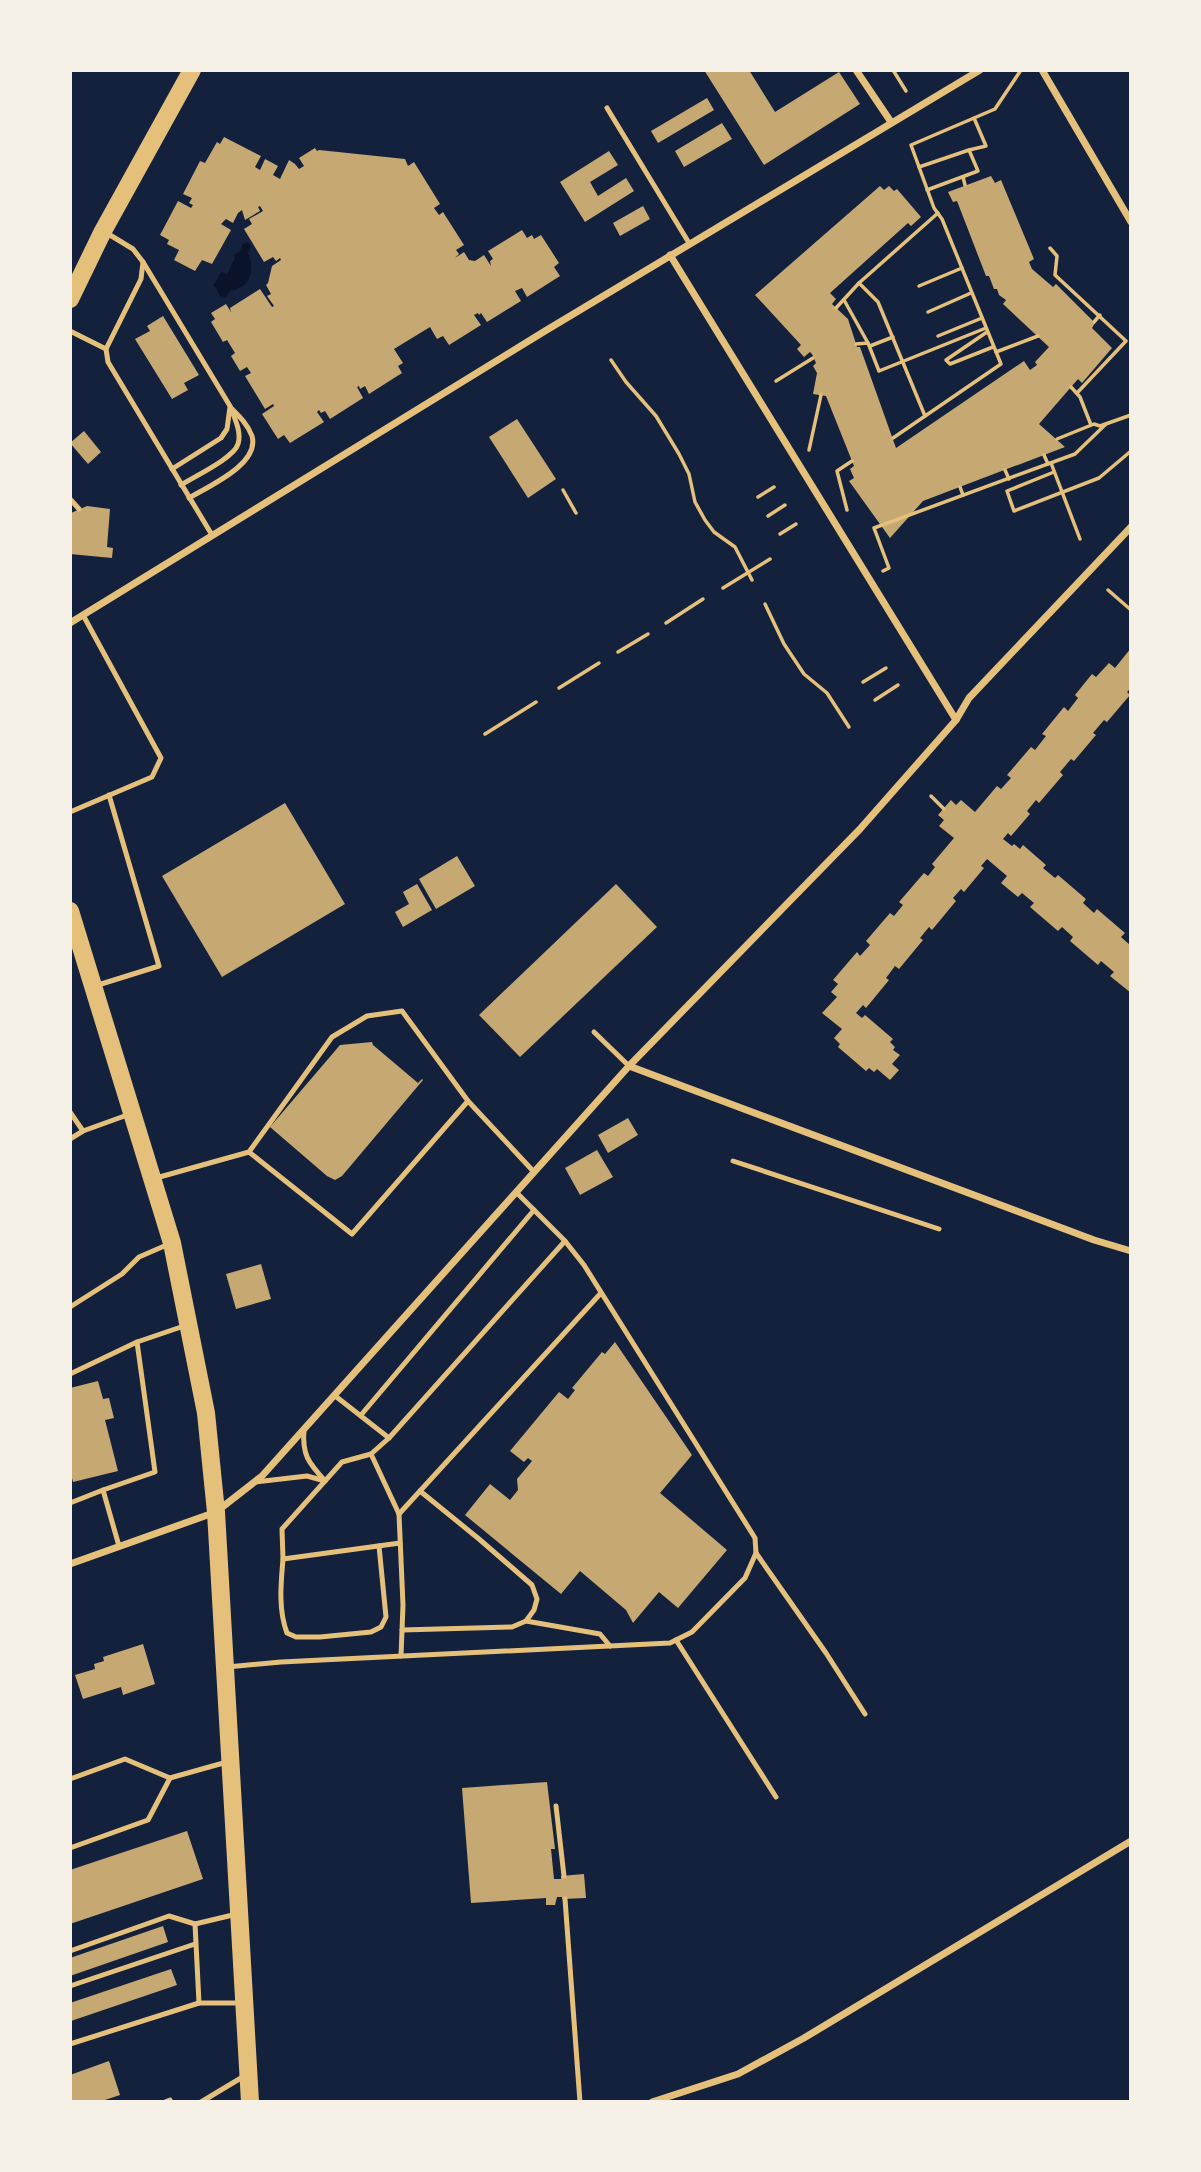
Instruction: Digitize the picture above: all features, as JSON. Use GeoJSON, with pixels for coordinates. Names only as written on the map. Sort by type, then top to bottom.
{"type":"FeatureCollection","features":[{"type":"Feature","properties":{"kind":"main road"},"geometry":{"type":"LineString","coordinates":[[70,299],[103,230],[192,70]]}},
{"type":"Feature","properties":{"kind":"main road"},"geometry":{"type":"LineString","coordinates":[[70,911],[172,1242],[206,1413],[216,1512],[250,2102]]}},
{"type":"Feature","properties":{"kind":"street"},"geometry":{"type":"LineString","coordinates":[[856,70],[891,122]]}},
{"type":"Feature","properties":{"kind":"street"},"geometry":{"type":"LineString","coordinates":[[70,623],[689,243],[980,70]]}},
{"type":"Feature","properties":{"kind":"street"},"geometry":{"type":"LineString","coordinates":[[1042,70],[1131,222]]}},
{"type":"Feature","properties":{"kind":"street"},"geometry":{"type":"LineString","coordinates":[[670,255],[956,720]]}},
{"type":"Feature","properties":{"kind":"street"},"geometry":{"type":"LineString","coordinates":[[70,1564],[216,1512],[254,1482],[629,1066],[860,829],[956,720],[969,698],[1131,527]]}},
{"type":"Feature","properties":{"kind":"street"},"geometry":{"type":"LineString","coordinates":[[629,1066],[1094,1240],[1131,1251]]}},
{"type":"Feature","properties":{"kind":"street"},"geometry":{"type":"LineString","coordinates":[[652,2102],[738,2074],[804,2038],[1131,1841]]}},
{"type":"Feature","properties":{"kind":"lane"},"geometry":{"type":"LineString","coordinates":[[607,108],[689,243]]}},
{"type":"Feature","properties":{"kind":"lane"},"geometry":{"type":"LineString","coordinates":[[103,230],[134,249],[230,406],[253,438],[252,450],[238,468],[189,498]]}},
{"type":"Feature","properties":{"kind":"lane"},"geometry":{"type":"LineString","coordinates":[[143,262],[141,279],[106,349],[108,362],[212,535]]}},
{"type":"Feature","properties":{"kind":"lane"},"geometry":{"type":"LineString","coordinates":[[70,331],[106,349]]}},
{"type":"Feature","properties":{"kind":"lane"},"geometry":{"type":"LineString","coordinates":[[172,469],[221,438],[227,429],[230,406]]}},
{"type":"Feature","properties":{"kind":"lane"},"geometry":{"type":"LineString","coordinates":[[181,485],[232,453],[239,443],[239,432],[230,406]]}},
{"type":"Feature","properties":{"kind":"lane"},"geometry":{"type":"LineString","coordinates":[[70,499],[79,509]]}},
{"type":"Feature","properties":{"kind":"lane"},"geometry":{"type":"LineString","coordinates":[[70,812],[152,777],[160,758],[83,615]]}},
{"type":"Feature","properties":{"kind":"lane"},"geometry":{"type":"LineString","coordinates":[[93,986],[159,966],[109,795]]}},
{"type":"Feature","properties":{"kind":"lane"},"geometry":{"type":"LineString","coordinates":[[153,1179],[249,1152],[332,1037],[368,1016],[402,1011],[468,1101],[534,1172]]}},
{"type":"Feature","properties":{"kind":"lane"},"geometry":{"type":"LineString","coordinates":[[594,1032],[629,1066]]}},
{"type":"Feature","properties":{"kind":"lane"},"geometry":{"type":"LineString","coordinates":[[249,1152],[352,1234],[468,1101]]}},
{"type":"Feature","properties":{"kind":"lane"},"geometry":{"type":"LineString","coordinates":[[70,1112],[83,1131]]}},
{"type":"Feature","properties":{"kind":"lane"},"geometry":{"type":"LineString","coordinates":[[70,1139],[83,1131],[133,1113]]}},
{"type":"Feature","properties":{"kind":"lane"},"geometry":{"type":"LineString","coordinates":[[733,1161],[939,1228]]}},
{"type":"Feature","properties":{"kind":"lane"},"geometry":{"type":"LineString","coordinates":[[225,1668],[281,1662],[670,1643],[692,1632],[745,1578],[756,1553],[755,1538],[584,1265],[565,1241],[516,1192]]}},
{"type":"Feature","properties":{"kind":"lane"},"geometry":{"type":"LineString","coordinates":[[361,1415],[534,1210]]}},
{"type":"Feature","properties":{"kind":"lane"},"geometry":{"type":"LineString","coordinates":[[379,1546],[386,1617],[380,1627],[371,1632],[320,1637],[296,1637],[287,1633],[282,1621],[281,1604],[282,1529],[342,1462],[371,1454],[389,1438],[565,1241]]}},
{"type":"Feature","properties":{"kind":"lane"},"geometry":{"type":"LineString","coordinates":[[70,1307],[121,1274],[139,1257],[172,1242]]}},
{"type":"Feature","properties":{"kind":"lane"},"geometry":{"type":"LineString","coordinates":[[399,1514],[601,1293]]}},
{"type":"Feature","properties":{"kind":"lane"},"geometry":{"type":"LineString","coordinates":[[70,1374],[136,1342],[189,1325]]}},
{"type":"Feature","properties":{"kind":"lane"},"geometry":{"type":"LineString","coordinates":[[70,1503],[155,1472],[136,1342]]}},
{"type":"Feature","properties":{"kind":"lane"},"geometry":{"type":"LineString","coordinates":[[334,1395],[389,1438]]}},
{"type":"Feature","properties":{"kind":"lane"},"geometry":{"type":"LineString","coordinates":[[304,1429],[303,1447],[312,1466],[325,1481]]}},
{"type":"Feature","properties":{"kind":"lane"},"geometry":{"type":"LineString","coordinates":[[371,1454],[399,1514],[403,1605],[401,1656]]}},
{"type":"Feature","properties":{"kind":"lane"},"geometry":{"type":"LineString","coordinates":[[254,1482],[307,1476],[325,1481]]}},
{"type":"Feature","properties":{"kind":"lane"},"geometry":{"type":"LineString","coordinates":[[103,1490],[119,1546]]}},
{"type":"Feature","properties":{"kind":"lane"},"geometry":{"type":"LineString","coordinates":[[402,1630],[512,1627],[526,1621],[534,1610],[537,1599],[532,1585],[420,1492]]}},
{"type":"Feature","properties":{"kind":"lane"},"geometry":{"type":"LineString","coordinates":[[283,1559],[400,1543]]}},
{"type":"Feature","properties":{"kind":"lane"},"geometry":{"type":"LineString","coordinates":[[756,1553],[865,1714]]}},
{"type":"Feature","properties":{"kind":"lane"},"geometry":{"type":"LineString","coordinates":[[526,1621],[600,1634],[610,1646]]}},
{"type":"Feature","properties":{"kind":"lane"},"geometry":{"type":"LineString","coordinates":[[676,1640],[776,1797]]}},
{"type":"Feature","properties":{"kind":"lane"},"geometry":{"type":"LineString","coordinates":[[70,1779],[125,1759],[170,1778],[230,1761]]}},
{"type":"Feature","properties":{"kind":"lane"},"geometry":{"type":"LineString","coordinates":[[70,1848],[148,1820],[170,1778]]}},
{"type":"Feature","properties":{"kind":"lane"},"geometry":{"type":"LineString","coordinates":[[556,1807],[564,1876]]}},
{"type":"Feature","properties":{"kind":"lane"},"geometry":{"type":"LineString","coordinates":[[565,1899],[580,2102]]}},
{"type":"Feature","properties":{"kind":"lane"},"geometry":{"type":"LineString","coordinates":[[70,1951],[169,1916],[195,1924],[239,1913]]}},
{"type":"Feature","properties":{"kind":"lane"},"geometry":{"type":"LineString","coordinates":[[195,1924],[199,2003]]}},
{"type":"Feature","properties":{"kind":"lane"},"geometry":{"type":"LineString","coordinates":[[70,1986],[195,1944]]}},
{"type":"Feature","properties":{"kind":"lane"},"geometry":{"type":"LineString","coordinates":[[70,2044],[199,2003],[245,2003]]}},
{"type":"Feature","properties":{"kind":"lane"},"geometry":{"type":"LineString","coordinates":[[201,2102],[249,2074]]}},
{"type":"Feature","properties":{"kind":"lane"},"geometry":{"type":"LineString","coordinates":[[165,2102],[171,2102]]}},
{"type":"Feature","properties":{"kind":"path"},"geometry":{"type":"LineString","coordinates":[[893,70],[906,91]]}},
{"type":"Feature","properties":{"kind":"path"},"geometry":{"type":"LineString","coordinates":[[893,439],[1001,364],[927,190],[911,145],[995,109],[1021,70]]}},
{"type":"Feature","properties":{"kind":"path"},"geometry":{"type":"LineString","coordinates":[[919,168],[986,146],[974,118]]}},
{"type":"Feature","properties":{"kind":"path"},"geometry":{"type":"LineString","coordinates":[[927,190],[978,171],[969,150]]}},
{"type":"Feature","properties":{"kind":"path"},"geometry":{"type":"LineString","coordinates":[[963,177],[965,185]]}},
{"type":"Feature","properties":{"kind":"path"},"geometry":{"type":"LineString","coordinates":[[836,308],[859,283],[938,213]]}},
{"type":"Feature","properties":{"kind":"path"},"geometry":{"type":"LineString","coordinates":[[1050,248],[1057,256],[1055,275],[1126,341],[1077,393]]}},
{"type":"Feature","properties":{"kind":"path"},"geometry":{"type":"LineString","coordinates":[[919,286],[962,268]]}},
{"type":"Feature","properties":{"kind":"path"},"geometry":{"type":"LineString","coordinates":[[859,283],[878,302],[925,416]]}},
{"type":"Feature","properties":{"kind":"path"},"geometry":{"type":"LineString","coordinates":[[928,312],[971,293]]}},
{"type":"Feature","properties":{"kind":"path"},"geometry":{"type":"LineString","coordinates":[[844,300],[869,344],[879,371],[987,330]]}},
{"type":"Feature","properties":{"kind":"path"},"geometry":{"type":"LineString","coordinates":[[1094,322],[1100,315]]}},
{"type":"Feature","properties":{"kind":"path"},"geometry":{"type":"LineString","coordinates":[[938,336],[982,318]]}},
{"type":"Feature","properties":{"kind":"path"},"geometry":{"type":"LineString","coordinates":[[987,330],[946,360],[950,364],[1038,336]]}},
{"type":"Feature","properties":{"kind":"path"},"geometry":{"type":"LineString","coordinates":[[856,344],[869,344],[893,337]]}},
{"type":"Feature","properties":{"kind":"path"},"geometry":{"type":"LineString","coordinates":[[776,381],[813,358]]}},
{"type":"Feature","properties":{"kind":"path"},"geometry":{"type":"LineString","coordinates":[[611,360],[615,369],[656,416],[689,474],[695,502],[705,520],[714,531],[735,547],[752,580]]}},
{"type":"Feature","properties":{"kind":"path"},"geometry":{"type":"LineString","coordinates":[[1071,387],[1080,397],[1091,425]]}},
{"type":"Feature","properties":{"kind":"path"},"geometry":{"type":"LineString","coordinates":[[809,450],[821,395]]}},
{"type":"Feature","properties":{"kind":"path"},"geometry":{"type":"LineString","coordinates":[[1057,439],[1094,424],[1100,426],[1131,415]]}},
{"type":"Feature","properties":{"kind":"path"},"geometry":{"type":"LineString","coordinates":[[883,571],[889,568],[874,528],[1075,454],[1106,424]]}},
{"type":"Feature","properties":{"kind":"path"},"geometry":{"type":"LineString","coordinates":[[1054,472],[1007,491],[1014,511],[1098,478],[1131,451]]}},
{"type":"Feature","properties":{"kind":"path"},"geometry":{"type":"LineString","coordinates":[[1044,455],[1054,472],[1080,539]]}},
{"type":"Feature","properties":{"kind":"path"},"geometry":{"type":"LineString","coordinates":[[847,510],[837,471],[852,461]]}},
{"type":"Feature","properties":{"kind":"path"},"geometry":{"type":"LineString","coordinates":[[1005,470],[1009,479]]}},
{"type":"Feature","properties":{"kind":"path"},"geometry":{"type":"LineString","coordinates":[[758,497],[774,487]]}},
{"type":"Feature","properties":{"kind":"path"},"geometry":{"type":"LineString","coordinates":[[960,487],[963,495]]}},
{"type":"Feature","properties":{"kind":"path"},"geometry":{"type":"LineString","coordinates":[[563,490],[576,513]]}},
{"type":"Feature","properties":{"kind":"path"},"geometry":{"type":"LineString","coordinates":[[768,516],[785,505]]}},
{"type":"Feature","properties":{"kind":"path"},"geometry":{"type":"LineString","coordinates":[[780,534],[796,524]]}},
{"type":"Feature","properties":{"kind":"path"},"geometry":{"type":"LineString","coordinates":[[723,587],[770,559]]}},
{"type":"Feature","properties":{"kind":"path"},"geometry":{"type":"LineString","coordinates":[[1108,590],[1131,610]]}},
{"type":"Feature","properties":{"kind":"path"},"geometry":{"type":"LineString","coordinates":[[667,623],[703,599]]}},
{"type":"Feature","properties":{"kind":"path"},"geometry":{"type":"LineString","coordinates":[[765,604],[784,644],[804,674],[827,693],[849,727]]}},
{"type":"Feature","properties":{"kind":"path"},"geometry":{"type":"LineString","coordinates":[[618,652],[648,634]]}},
{"type":"Feature","properties":{"kind":"path"},"geometry":{"type":"LineString","coordinates":[[559,688],[599,663]]}},
{"type":"Feature","properties":{"kind":"path"},"geometry":{"type":"LineString","coordinates":[[863,682],[886,668]]}},
{"type":"Feature","properties":{"kind":"path"},"geometry":{"type":"LineString","coordinates":[[875,700],[898,685]]}},
{"type":"Feature","properties":{"kind":"path"},"geometry":{"type":"LineString","coordinates":[[485,734],[536,702]]}},
{"type":"Feature","properties":{"kind":"path"},"geometry":{"type":"LineString","coordinates":[[931,796],[944,809]]}},
{"type":"Feature","properties":{"kind":"water"},"geometry":{"type":"Polygon","coordinates":[[[247,242],[251,246],[248,253],[251,272],[247,282],[230,291],[226,297],[220,296],[213,286],[221,272],[227,274],[234,255],[247,242]]]}},
{"type":"Feature","properties":{"kind":"building"},"geometry":{"type":"Polygon","coordinates":[[[704,70],[749,70],[775,112],[839,72],[860,104],[764,165],[704,70]]]}},
{"type":"Feature","properties":{"kind":"building"},"geometry":{"type":"Polygon","coordinates":[[[707,98],[714,110],[658,143],[651,131],[707,98]]]}},
{"type":"Feature","properties":{"kind":"building"},"geometry":{"type":"Polygon","coordinates":[[[722,123],[732,139],[684,167],[675,151],[722,123]]]}},
{"type":"Feature","properties":{"kind":"building"},"geometry":{"type":"Polygon","coordinates":[[[224,137],[261,156],[255,167],[260,170],[265,159],[278,166],[273,175],[280,179],[289,160],[299,169],[304,166],[299,158],[315,148],[317,151],[405,159],[408,166],[414,162],[440,204],[434,208],[439,215],[443,212],[464,245],[456,250],[459,254],[455,258],[464,252],[469,260],[475,261],[484,255],[491,266],[490,261],[493,259],[488,251],[522,230],[527,238],[532,235],[534,239],[541,235],[559,263],[554,267],[560,276],[527,297],[522,288],[515,291],[521,301],[487,322],[481,313],[474,315],[481,325],[449,345],[443,336],[437,339],[430,327],[394,349],[403,363],[398,366],[402,373],[369,394],[365,386],[360,389],[357,387],[363,398],[330,419],[325,411],[321,413],[319,410],[317,412],[324,422],[290,443],[284,435],[278,439],[262,414],[274,406],[273,404],[265,409],[245,376],[251,373],[247,367],[240,371],[231,356],[235,353],[227,340],[223,342],[211,322],[215,319],[211,313],[226,304],[231,312],[230,308],[260,289],[272,307],[274,306],[267,296],[271,294],[266,285],[272,266],[281,260],[280,258],[276,261],[273,257],[264,262],[244,229],[252,224],[249,219],[263,211],[260,206],[260,211],[245,220],[242,210],[233,223],[226,219],[221,224],[231,230],[212,264],[202,260],[195,271],[174,260],[179,250],[167,244],[169,240],[160,235],[178,201],[191,208],[193,205],[189,203],[192,198],[183,194],[200,161],[205,163],[217,142],[220,144],[224,137]]]}},
{"type":"Feature","properties":{"kind":"building"},"geometry":{"type":"Polygon","coordinates":[[[609,151],[618,165],[590,182],[598,196],[626,178],[634,191],[585,222],[560,182],[609,151]]]}},
{"type":"Feature","properties":{"kind":"building"},"geometry":{"type":"Polygon","coordinates":[[[991,176],[995,183],[1001,180],[1034,259],[1029,262],[1032,269],[1053,287],[1056,284],[1095,323],[1092,328],[1112,348],[1082,383],[1078,379],[1039,424],[1065,447],[923,501],[890,538],[849,481],[854,478],[850,469],[854,466],[826,396],[813,394],[817,373],[812,354],[810,352],[804,357],[797,349],[801,345],[755,295],[880,186],[884,190],[889,186],[894,191],[897,189],[921,217],[911,226],[908,223],[830,293],[836,299],[832,304],[848,319],[857,347],[860,347],[896,448],[1024,361],[1030,370],[1037,365],[1035,362],[1049,347],[1003,304],[1006,300],[994,289],[989,276],[986,276],[957,201],[953,202],[948,192],[991,176]]]}},
{"type":"Feature","properties":{"kind":"building"},"geometry":{"type":"Polygon","coordinates":[[[643,206],[650,219],[620,236],[613,223],[643,206]]]}},
{"type":"Feature","properties":{"kind":"building"},"geometry":{"type":"Polygon","coordinates":[[[163,316],[199,375],[184,383],[188,390],[172,399],[135,339],[150,331],[147,326],[163,316]]]}},
{"type":"Feature","properties":{"kind":"building"},"geometry":{"type":"Polygon","coordinates":[[[517,419],[556,479],[528,498],[489,437],[517,419]]]}},
{"type":"Feature","properties":{"kind":"building"},"geometry":{"type":"Polygon","coordinates":[[[84,431],[101,452],[88,464],[70,443],[84,431]]]}},
{"type":"Feature","properties":{"kind":"building"},"geometry":{"type":"Polygon","coordinates":[[[87,506],[110,509],[107,547],[113,548],[112,558],[70,554],[71,513],[87,506]]]}},
{"type":"Feature","properties":{"kind":"building"},"geometry":{"type":"Polygon","coordinates":[[[1131,648],[1131,688],[1127,692],[1130,695],[1107,722],[1104,720],[1093,733],[1096,735],[1074,761],[1071,759],[1060,772],[1063,775],[1039,803],[1036,800],[1027,811],[1030,814],[1011,836],[1008,833],[1003,839],[1020,849],[1023,845],[1046,865],[1043,868],[1055,878],[1058,875],[1086,899],[1083,903],[1094,913],[1097,909],[1125,933],[1121,937],[1131,946],[1131,993],[1110,976],[1114,972],[1101,961],[1098,965],[1070,941],[1073,937],[1062,927],[1058,931],[1030,907],[1034,903],[1022,893],[1018,897],[1001,883],[1007,876],[987,859],[981,866],[984,868],[964,892],[961,889],[953,898],[956,901],[932,930],[929,927],[920,938],[923,940],[899,969],[895,966],[886,978],[889,980],[866,1008],[863,1005],[856,1013],[862,1018],[865,1015],[893,1039],[890,1042],[895,1047],[893,1050],[900,1055],[892,1064],[899,1070],[890,1080],[877,1069],[874,1072],[869,1068],[866,1071],[838,1047],[840,1044],[834,1038],[842,1029],[822,1013],[837,997],[831,992],[838,984],[833,980],[857,952],[860,956],[870,945],[866,941],[890,913],[894,916],[903,905],[899,902],[924,873],[928,876],[935,867],[932,864],[954,838],[939,826],[944,820],[938,815],[951,800],[956,805],[961,800],[975,812],[997,786],[1001,789],[1011,778],[1007,775],[1031,747],[1035,750],[1046,736],[1042,734],[1064,707],[1068,711],[1078,698],[1075,695],[1092,674],[1096,677],[1109,663],[1115,668],[1131,648]]]}},
{"type":"Feature","properties":{"kind":"building"},"geometry":{"type":"Polygon","coordinates":[[[285,803],[345,904],[222,977],[162,876],[285,803]]]}},
{"type":"Feature","properties":{"kind":"building"},"geometry":{"type":"Polygon","coordinates":[[[457,856],[475,886],[436,909],[419,879],[457,856]]]}},
{"type":"Feature","properties":{"kind":"building"},"geometry":{"type":"Polygon","coordinates":[[[417,884],[432,910],[403,927],[395,912],[409,904],[403,892],[417,884]]]}},
{"type":"Feature","properties":{"kind":"building"},"geometry":{"type":"Polygon","coordinates":[[[616,884],[657,927],[520,1057],[479,1015],[616,884]]]}},
{"type":"Feature","properties":{"kind":"building"},"geometry":{"type":"Polygon","coordinates":[[[372,1042],[418,1083],[423,1080],[342,1176],[335,1180],[270,1127],[340,1045],[372,1042]]]}},
{"type":"Feature","properties":{"kind":"building"},"geometry":{"type":"Polygon","coordinates":[[[628,1118],[638,1135],[608,1153],[598,1135],[628,1118]]]}},
{"type":"Feature","properties":{"kind":"building"},"geometry":{"type":"Polygon","coordinates":[[[597,1150],[613,1177],[580,1195],[565,1168],[597,1150]]]}},
{"type":"Feature","properties":{"kind":"building"},"geometry":{"type":"Polygon","coordinates":[[[261,1264],[271,1299],[236,1309],[226,1274],[261,1264]]]}},
{"type":"Feature","properties":{"kind":"building"},"geometry":{"type":"Polygon","coordinates":[[[615,1342],[692,1455],[660,1493],[727,1550],[678,1608],[659,1592],[633,1623],[626,1610],[580,1571],[561,1594],[465,1515],[490,1484],[510,1500],[518,1490],[517,1479],[532,1461],[528,1458],[524,1462],[510,1451],[559,1392],[568,1399],[575,1390],[572,1388],[602,1352],[605,1354],[615,1342]]]}},
{"type":"Feature","properties":{"kind":"building"},"geometry":{"type":"Polygon","coordinates":[[[98,1381],[103,1399],[109,1398],[114,1418],[105,1420],[118,1471],[73,1482],[70,1470],[70,1388],[98,1381]]]}},
{"type":"Feature","properties":{"kind":"building"},"geometry":{"type":"Polygon","coordinates":[[[143,1644],[155,1684],[123,1695],[121,1687],[83,1699],[75,1675],[95,1669],[94,1664],[104,1661],[103,1657],[143,1644]]]}},
{"type":"Feature","properties":{"kind":"building"},"geometry":{"type":"Polygon","coordinates":[[[547,1782],[555,1849],[551,1849],[554,1879],[584,1874],[586,1898],[557,1897],[555,1905],[546,1905],[546,1898],[471,1903],[462,1788],[547,1782]]]}},
{"type":"Feature","properties":{"kind":"building"},"geometry":{"type":"Polygon","coordinates":[[[187,1831],[203,1879],[70,1924],[70,1870],[187,1831]]]}},
{"type":"Feature","properties":{"kind":"building"},"geometry":{"type":"Polygon","coordinates":[[[163,1926],[168,1942],[70,1976],[70,1958],[163,1926]]]}},
{"type":"Feature","properties":{"kind":"building"},"geometry":{"type":"Polygon","coordinates":[[[171,1969],[177,1985],[71,2021],[70,2003],[171,1969]]]}},
{"type":"Feature","properties":{"kind":"building"},"geometry":{"type":"Polygon","coordinates":[[[109,2061],[120,2095],[99,2102],[70,2102],[70,2075],[109,2061]]]}}]}
